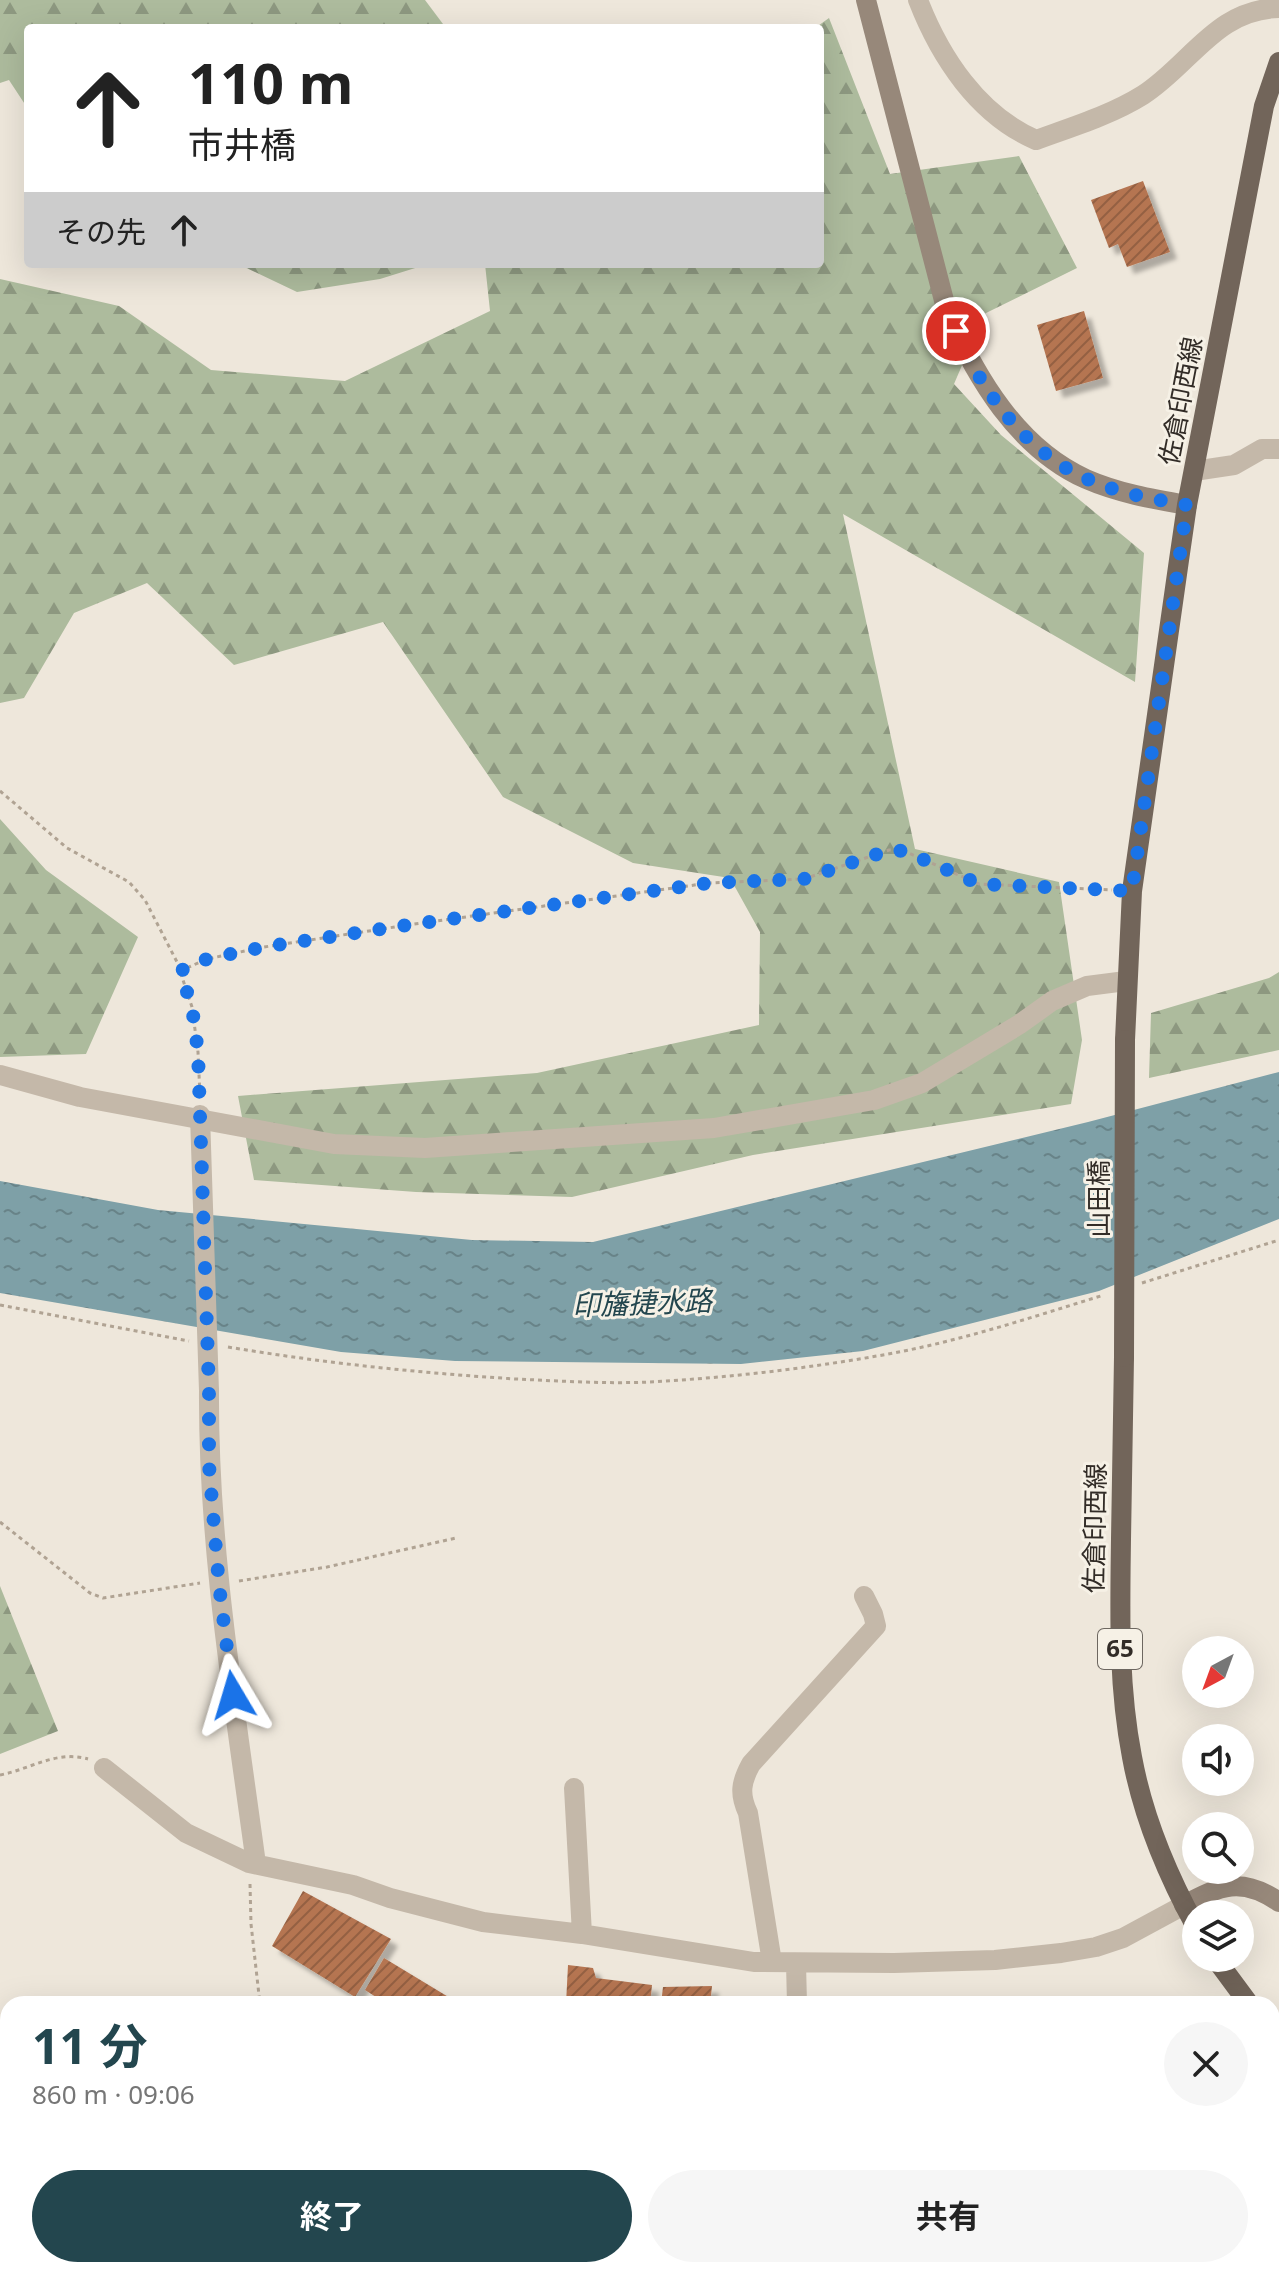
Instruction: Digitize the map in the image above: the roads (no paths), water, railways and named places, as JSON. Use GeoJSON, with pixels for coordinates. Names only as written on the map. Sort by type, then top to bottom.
{"type":"FeatureCollection","features":[{"type":"Feature","properties":{"kind":"main road","name":"佐倉印西線"},"geometry":{"type":"LineString","coordinates":[[1125,1040],[1132,891],[1187,505],[1264,106],[1279,62]]}},
{"type":"Feature","properties":{"kind":"main road","name":"山田橋"},"geometry":{"type":"LineString","coordinates":[[1124,1357],[1125,1040]]}},
{"type":"Feature","properties":{"kind":"main road","name":"佐倉印西線"},"geometry":{"type":"LineString","coordinates":[[1124,1357],[1119,1631],[1122,1689],[1132,1758],[1146,1814],[1182,1901]]}},
{"type":"Feature","properties":{"kind":"main road"},"geometry":{"type":"LineString","coordinates":[[1225,1972],[1243,1996]]}},
{"type":"Feature","properties":{"kind":"street"},"geometry":{"type":"LineString","coordinates":[[866,0],[947,312],[985,388],[1030,440],[1083,478],[1112,490],[1187,505]]}},
{"type":"Feature","properties":{"kind":"street"},"geometry":{"type":"LineString","coordinates":[[918,0],[932,36],[971,93],[1015,131],[1036,140],[1144,95],[1180,66],[1215,30],[1265,5]]}},
{"type":"Feature","properties":{"kind":"street"},"geometry":{"type":"LineString","coordinates":[[1194,471],[1234,465],[1262,449],[1279,449]]}},
{"type":"Feature","properties":{"kind":"street"},"geometry":{"type":"LineString","coordinates":[[0,1075],[80,1097],[334,1144],[425,1148],[714,1128],[886,1096],[922,1083],[1052,1001],[1087,986],[1126,981]]}},
{"type":"Feature","properties":{"kind":"street"},"geometry":{"type":"LineString","coordinates":[[200,1115],[209,1465],[219,1582],[253,1864]]}},
{"type":"Feature","properties":{"kind":"street"},"geometry":{"type":"LineString","coordinates":[[772,1962],[748,1813],[740,1797],[743,1778],[751,1764],[876,1626],[864,1596]]}},
{"type":"Feature","properties":{"kind":"street"},"geometry":{"type":"LineString","coordinates":[[104,1768],[186,1833],[253,1864],[353,1885],[483,1922],[582,1934],[754,1962],[995,1960],[1061,1953],[1123,1938],[1182,1906]]}},
{"type":"Feature","properties":{"kind":"street"},"geometry":{"type":"LineString","coordinates":[[574,1788],[582,1934]]}},
{"type":"Feature","properties":{"kind":"street"},"geometry":{"type":"LineString","coordinates":[[1193,1900],[1231,1884],[1268,1894],[1279,1902]]}},
{"type":"Feature","properties":{"kind":"street"},"geometry":{"type":"LineString","coordinates":[[796,1963],[797,1996]]}},
{"type":"Feature","properties":{"kind":"water","name":"印旛捷水路"},"geometry":{"type":"Polygon","coordinates":[[[1279,1072],[1279,1219],[1099,1291],[863,1351],[741,1364],[455,1361],[341,1352],[0,1293],[0,1181],[158,1210],[472,1240],[593,1242],[1088,1122],[1279,1072]]]}}]}
